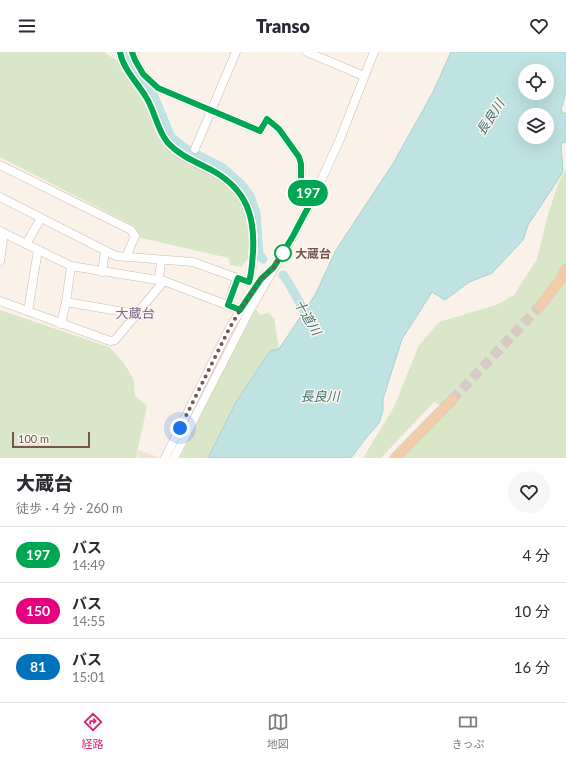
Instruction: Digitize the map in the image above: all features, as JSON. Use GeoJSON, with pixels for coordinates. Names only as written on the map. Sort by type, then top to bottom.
{"type":"FeatureCollection","features":[{"type":"Feature","properties":{"kind":"main road"},"geometry":{"type":"LineString","coordinates":[[540,306],[560,280],[566,269]]}},
{"type":"Feature","properties":{"kind":"main road"},"geometry":{"type":"LineString","coordinates":[[395,458],[452,400]]}},
{"type":"Feature","properties":{"kind":"street"},"geometry":{"type":"LineString","coordinates":[[0,197],[116,256],[193,262],[249,282],[252,271],[254,241],[250,211],[244,199],[226,179],[177,152],[168,143],[146,97],[123,62],[120,52]]}},
{"type":"Feature","properties":{"kind":"street"},"geometry":{"type":"LineString","coordinates":[[132,52],[143,74],[158,88],[260,131],[267,119],[279,129],[299,157],[301,164],[301,183],[313,198]]}},
{"type":"Feature","properties":{"kind":"street"},"geometry":{"type":"LineString","coordinates":[[195,149],[236,52]]}},
{"type":"Feature","properties":{"kind":"street"},"geometry":{"type":"LineString","coordinates":[[307,52],[364,76]]}},
{"type":"Feature","properties":{"kind":"street"},"geometry":{"type":"LineString","coordinates":[[174,458],[251,308],[293,236],[313,198],[343,132],[374,52]]}},
{"type":"Feature","properties":{"kind":"street"},"geometry":{"type":"LineString","coordinates":[[0,164],[131,230],[135,236],[126,257]]}},
{"type":"Feature","properties":{"kind":"street"},"geometry":{"type":"LineString","coordinates":[[26,244],[41,218]]}},
{"type":"Feature","properties":{"kind":"street"},"geometry":{"type":"LineString","coordinates":[[0,261],[2,232],[71,266],[102,272],[162,280],[240,310]]}},
{"type":"Feature","properties":{"kind":"street"},"geometry":{"type":"LineString","coordinates":[[28,311],[38,250]]}},
{"type":"Feature","properties":{"kind":"street"},"geometry":{"type":"LineString","coordinates":[[102,272],[105,250]]}},
{"type":"Feature","properties":{"kind":"street"},"geometry":{"type":"LineString","coordinates":[[0,301],[110,341],[115,340],[162,280],[161,260]]}},
{"type":"Feature","properties":{"kind":"street"},"geometry":{"type":"LineString","coordinates":[[62,324],[71,266]]}},
{"type":"Feature","properties":{"kind":"street"},"geometry":{"type":"LineString","coordinates":[[165,458],[240,310],[261,279],[274,267]]}},
{"type":"Feature","properties":{"kind":"street"},"geometry":{"type":"LineString","coordinates":[[228,305],[238,278]]}},
{"type":"Feature","properties":{"kind":"street"},"geometry":{"type":"LineString","coordinates":[[66,302],[136,314]]}},
{"type":"Feature","properties":{"kind":"shaded area"},"geometry":{"type":"Polygon","coordinates":[[[138,450],[161,458],[139,458],[137,457],[138,450]]]}},
{"type":"Feature","properties":{"kind":"green space"},"geometry":{"type":"Polygon","coordinates":[[[0,52],[105,52],[124,64],[149,97],[156,133],[159,138],[238,193],[251,215],[252,254],[241,267],[230,265],[229,258],[141,238],[134,226],[0,157],[0,52]]]}},
{"type":"Feature","properties":{"kind":"green space"},"geometry":{"type":"Polygon","coordinates":[[[566,169],[566,458],[401,458],[442,406],[434,402],[381,458],[363,458],[394,407],[419,345],[439,322],[496,305],[514,295],[537,259],[548,214],[558,184],[566,169]]]}},
{"type":"Feature","properties":{"kind":"green space"},"geometry":{"type":"Polygon","coordinates":[[[256,309],[260,315],[268,313],[274,318],[279,349],[270,351],[236,402],[208,458],[180,458],[211,394],[256,309]]]}},
{"type":"Feature","properties":{"kind":"green space"},"geometry":{"type":"Polygon","coordinates":[[[0,310],[109,347],[124,363],[134,380],[135,396],[147,406],[136,458],[0,458],[0,310]]]}},
{"type":"Feature","properties":{"kind":"water","name":"長良川"},"geometry":{"type":"Polygon","coordinates":[[[451,52],[566,52],[566,91],[561,111],[566,114],[566,142],[561,143],[563,172],[528,225],[523,240],[492,273],[469,282],[445,300],[432,292],[402,339],[383,399],[383,410],[379,423],[351,458],[208,458],[236,402],[270,351],[279,349],[315,295],[336,250],[394,162],[433,92],[451,52]]]}},
{"type":"Feature","properties":{"kind":"waterway","name":"十道川"},"geometry":{"type":"LineString","coordinates":[[127,52],[131,62],[153,94],[171,137],[186,149],[223,168],[241,184],[250,196],[256,213],[259,254],[263,259]]}},
{"type":"Feature","properties":{"kind":"waterway","name":"十道川"},"geometry":{"type":"LineString","coordinates":[[283,275],[310,322]]}},
{"type":"Feature","properties":{"kind":"tunnel"},"geometry":{"type":"LineString","coordinates":[[452,400],[540,306]]}},
{"type":"Feature","properties":{"kind":"bus line","name":"197"},"geometry":{"type":"LineString","coordinates":[[120,52],[127,70],[151,105],[163,135],[168,143],[177,152],[226,179],[244,199],[250,211],[254,241],[252,271],[249,282],[238,278],[228,305],[240,310],[261,279],[274,267],[293,236],[313,198],[301,183],[301,164],[299,157],[279,129],[267,119],[260,131],[158,88],[143,74],[132,52]]}},
{"type":"Feature","properties":{"kind":"place","name":"大蔵台"},"geometry":{"type":"Point","coordinates":[283,253]}},
{"type":"Feature","properties":{"kind":"district","name":"大蔵台"},"geometry":{"type":"Point","coordinates":[135,313]}},
{"type":"Feature","properties":{"kind":"route"},"geometry":{"type":"LineString","coordinates":[[180,428],[240,310],[261,279],[274,267],[283,253]]}}]}
